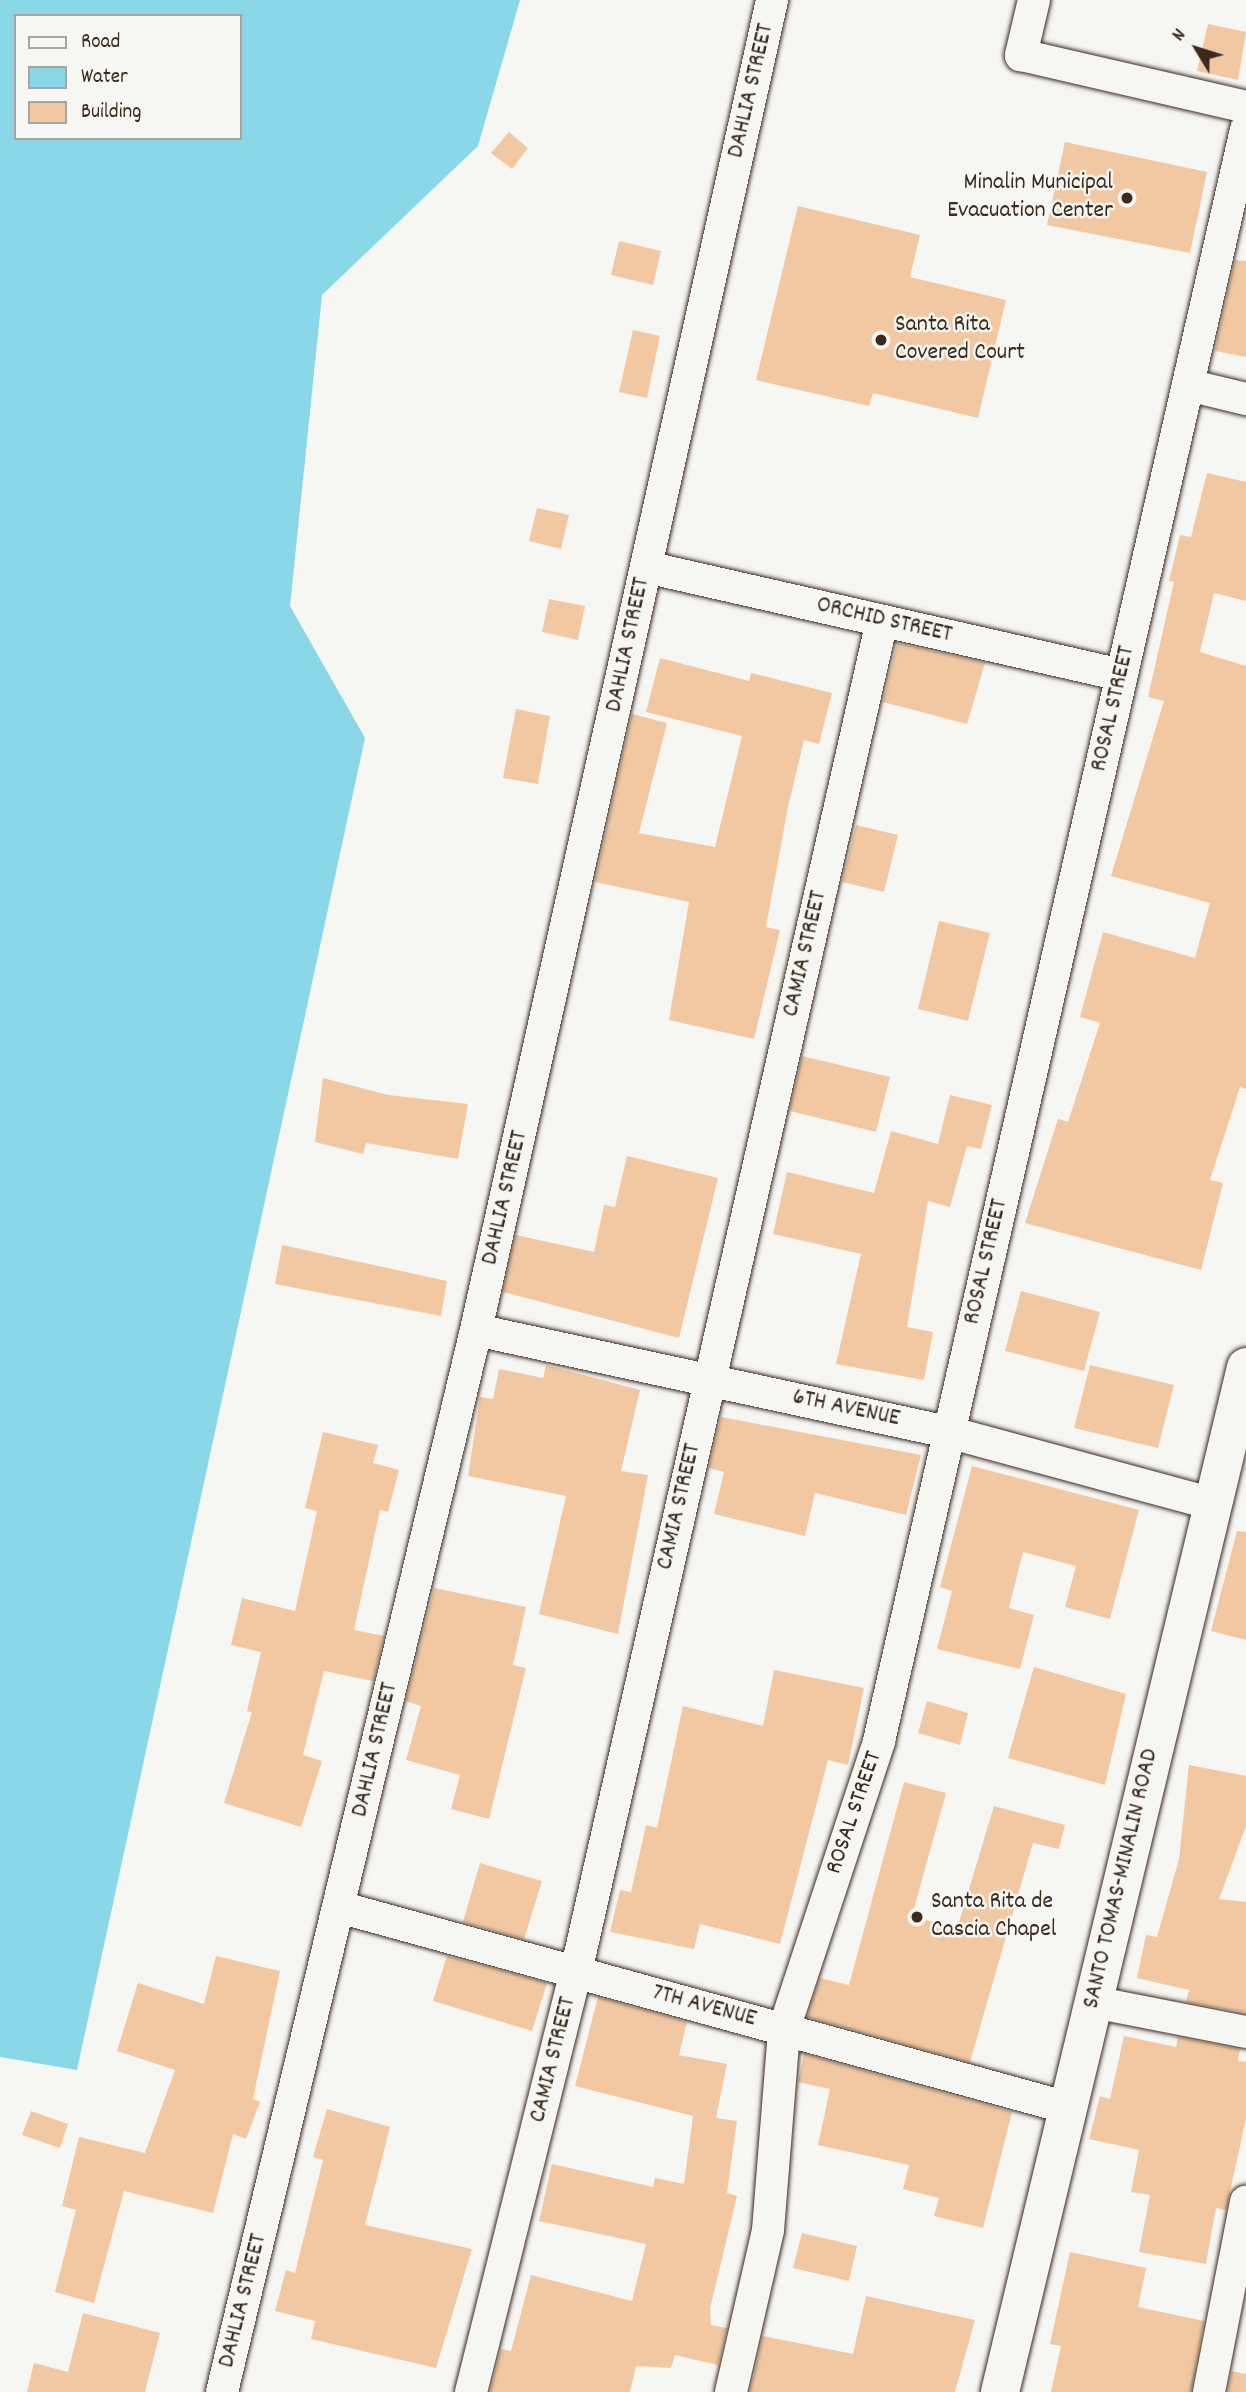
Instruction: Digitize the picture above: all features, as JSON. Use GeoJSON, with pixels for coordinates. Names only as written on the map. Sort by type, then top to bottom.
{"type":"FeatureCollection","features":[{"type":"Feature","properties":{"kind":"main road","name":"SANTO TOMAS-MINALIN ROAD"},"geometry":{"type":"LineString","coordinates":[[1000,2392],[1246,1367]]}},
{"type":"Feature","properties":{"kind":"street","name":"DAHLIA STREET"},"geometry":{"type":"LineString","coordinates":[[222,2392],[476,1330],[772,0]]}},
{"type":"Feature","properties":{"kind":"street"},"geometry":{"type":"LineString","coordinates":[[1034,0],[1021,55],[1246,107]]}},
{"type":"Feature","properties":{"kind":"street","name":"ROSAL STREET"},"geometry":{"type":"LineString","coordinates":[[731,2392],[768,2230],[784,2029],[879,1741],[1246,129]]}},
{"type":"Feature","properties":{"kind":"street"},"geometry":{"type":"LineString","coordinates":[[1188,385],[1246,399]]}},
{"type":"Feature","properties":{"kind":"street","name":"ORCHID STREET"},"geometry":{"type":"LineString","coordinates":[[646,568],[1122,675]]}},
{"type":"Feature","properties":{"kind":"street","name":"CAMIA STREET"},"geometry":{"type":"LineString","coordinates":[[471,2392],[576,1972],[882,621]]}},
{"type":"Feature","properties":{"kind":"street","name":"6TH AVENUE"},"geometry":{"type":"LineString","coordinates":[[476,1330],[948,1432],[1213,1504]]}},
{"type":"Feature","properties":{"kind":"street","name":"7TH AVENUE"},"geometry":{"type":"LineString","coordinates":[[339,1907],[1068,2108]]}},
{"type":"Feature","properties":{"kind":"street"},"geometry":{"type":"LineString","coordinates":[[1093,2002],[1246,2032]]}},
{"type":"Feature","properties":{"kind":"street"},"geometry":{"type":"LineString","coordinates":[[1209,2392],[1246,2202]]}},
{"type":"Feature","properties":{"kind":"water"},"geometry":{"type":"Polygon","coordinates":[[[0,0],[520,0],[478,146],[322,295],[290,606],[365,738],[77,2070],[0,2057],[0,0]]]}},
{"type":"Feature","properties":{"kind":"building"},"geometry":{"type":"Polygon","coordinates":[[[1208,24],[1246,32],[1238,80],[1197,71],[1208,24]]]}},
{"type":"Feature","properties":{"kind":"building"},"geometry":{"type":"Polygon","coordinates":[[[509,132],[528,148],[512,169],[491,153],[509,132]]]}},
{"type":"Feature","properties":{"kind":"building","name":"Minalin Municipal Evacuation Center"},"geometry":{"type":"Polygon","coordinates":[[[1065,142],[1207,172],[1190,253],[1047,225],[1065,142]]]}},
{"type":"Feature","properties":{"kind":"building","name":"Santa Rita Covered Court"},"geometry":{"type":"Polygon","coordinates":[[[798,206],[920,235],[910,277],[1006,300],[978,418],[873,393],[869,406],[756,380],[798,206]]]}},
{"type":"Feature","properties":{"kind":"building"},"geometry":{"type":"Polygon","coordinates":[[[619,241],[661,251],[653,285],[611,275],[619,241]]]}},
{"type":"Feature","properties":{"kind":"building"},"geometry":{"type":"Polygon","coordinates":[[[1235,260],[1246,261],[1246,357],[1215,351],[1235,260]]]}},
{"type":"Feature","properties":{"kind":"building"},"geometry":{"type":"Polygon","coordinates":[[[633,330],[660,336],[647,398],[619,392],[633,330]]]}},
{"type":"Feature","properties":{"kind":"building"},"geometry":{"type":"Polygon","coordinates":[[[1207,473],[1246,482],[1246,601],[1214,593],[1200,652],[1246,666],[1246,1089],[1240,1087],[1210,1180],[1223,1183],[1201,1270],[1025,1223],[1058,1119],[1068,1122],[1100,1023],[1080,1017],[1103,932],[1195,958],[1210,903],[1111,876],[1164,701],[1148,697],[1174,582],[1169,581],[1180,535],[1191,537],[1207,473]]]}},
{"type":"Feature","properties":{"kind":"building"},"geometry":{"type":"Polygon","coordinates":[[[537,508],[569,515],[561,549],[529,541],[537,508]]]}},
{"type":"Feature","properties":{"kind":"building"},"geometry":{"type":"Polygon","coordinates":[[[549,599],[585,606],[578,640],[542,632],[549,599]]]}},
{"type":"Feature","properties":{"kind":"building"},"geometry":{"type":"Polygon","coordinates":[[[897,643],[985,663],[967,724],[883,702],[897,643]]]}},
{"type":"Feature","properties":{"kind":"building"},"geometry":{"type":"Polygon","coordinates":[[[660,658],[749,681],[751,673],[832,693],[819,744],[804,740],[788,807],[766,927],[780,930],[754,1039],[669,1020],[689,902],[595,882],[632,714],[667,723],[639,833],[715,847],[742,736],[646,712],[660,658]]]}},
{"type":"Feature","properties":{"kind":"building"},"geometry":{"type":"Polygon","coordinates":[[[516,709],[550,716],[538,784],[503,778],[516,709]]]}},
{"type":"Feature","properties":{"kind":"building"},"geometry":{"type":"Polygon","coordinates":[[[856,825],[898,835],[884,892],[842,882],[856,825]]]}},
{"type":"Feature","properties":{"kind":"building"},"geometry":{"type":"Polygon","coordinates":[[[939,921],[990,933],[968,1021],[918,1009],[939,921]]]}},
{"type":"Feature","properties":{"kind":"building"},"geometry":{"type":"Polygon","coordinates":[[[802,1056],[890,1077],[876,1132],[790,1111],[802,1056]]]}},
{"type":"Feature","properties":{"kind":"building"},"geometry":{"type":"Polygon","coordinates":[[[323,1078],[388,1095],[468,1104],[458,1159],[366,1143],[363,1154],[315,1142],[323,1078]]]}},
{"type":"Feature","properties":{"kind":"building"},"geometry":{"type":"Polygon","coordinates":[[[950,1095],[992,1105],[981,1149],[967,1146],[950,1207],[928,1201],[907,1327],[933,1332],[924,1380],[836,1364],[861,1254],[773,1234],[787,1172],[874,1193],[891,1131],[938,1144],[950,1095]]]}},
{"type":"Feature","properties":{"kind":"building"},"geometry":{"type":"Polygon","coordinates":[[[627,1156],[718,1178],[679,1338],[503,1292],[516,1235],[594,1252],[604,1205],[615,1207],[627,1156]]]}},
{"type":"Feature","properties":{"kind":"building"},"geometry":{"type":"Polygon","coordinates":[[[282,1245],[447,1281],[441,1316],[275,1284],[282,1245]]]}},
{"type":"Feature","properties":{"kind":"building"},"geometry":{"type":"Polygon","coordinates":[[[1021,1291],[1100,1312],[1084,1371],[1005,1351],[1021,1291]]]}},
{"type":"Feature","properties":{"kind":"building"},"geometry":{"type":"Polygon","coordinates":[[[546,1365],[640,1390],[621,1471],[648,1475],[618,1634],[539,1614],[566,1496],[468,1476],[480,1397],[493,1399],[499,1369],[543,1378],[546,1365]]]}},
{"type":"Feature","properties":{"kind":"building"},"geometry":{"type":"Polygon","coordinates":[[[1090,1365],[1174,1385],[1158,1448],[1074,1428],[1090,1365]]]}},
{"type":"Feature","properties":{"kind":"building"},"geometry":{"type":"Polygon","coordinates":[[[721,1417],[921,1455],[906,1515],[815,1493],[805,1536],[714,1514],[724,1472],[709,1468],[721,1417]]]}},
{"type":"Feature","properties":{"kind":"building"},"geometry":{"type":"Polygon","coordinates":[[[323,1432],[378,1445],[373,1463],[399,1470],[388,1512],[380,1510],[354,1630],[384,1636],[373,1681],[324,1671],[303,1755],[322,1761],[301,1827],[224,1803],[252,1712],[247,1711],[261,1652],[231,1645],[242,1598],[295,1611],[317,1511],[305,1508],[323,1432]]]}},
{"type":"Feature","properties":{"kind":"building"},"geometry":{"type":"Polygon","coordinates":[[[972,1466],[1139,1510],[1110,1619],[1065,1607],[1076,1566],[1023,1552],[1009,1608],[1034,1615],[1020,1669],[937,1649],[952,1591],[940,1587],[972,1466]]]}},
{"type":"Feature","properties":{"kind":"building"},"geometry":{"type":"Polygon","coordinates":[[[1237,1531],[1246,1532],[1246,1640],[1211,1631],[1237,1531]]]}},
{"type":"Feature","properties":{"kind":"building"},"geometry":{"type":"Polygon","coordinates":[[[434,1588],[526,1607],[513,1665],[526,1668],[489,1819],[451,1809],[460,1775],[406,1760],[421,1706],[406,1701],[434,1588]]]}},
{"type":"Feature","properties":{"kind":"building"},"geometry":{"type":"Polygon","coordinates":[[[1034,1667],[1126,1694],[1105,1785],[1008,1758],[1034,1667]]]}},
{"type":"Feature","properties":{"kind":"building"},"geometry":{"type":"Polygon","coordinates":[[[774,1670],[864,1688],[848,1765],[828,1760],[780,1944],[700,1924],[694,1949],[610,1932],[620,1890],[631,1892],[646,1825],[657,1828],[683,1706],[763,1726],[774,1670]]]}},
{"type":"Feature","properties":{"kind":"building"},"geometry":{"type":"Polygon","coordinates":[[[927,1701],[968,1713],[960,1745],[918,1733],[927,1701]]]}},
{"type":"Feature","properties":{"kind":"building"},"geometry":{"type":"Polygon","coordinates":[[[1189,1765],[1246,1776],[1246,1826],[1219,1899],[1246,1902],[1246,2013],[1186,2002],[1189,1990],[1137,1978],[1146,1935],[1157,1937],[1179,1859],[1189,1765]]]}},
{"type":"Feature","properties":{"kind":"building","name":"Santa Rita de Cascia Chapel"},"geometry":{"type":"Polygon","coordinates":[[[904,1782],[946,1793],[912,1916],[957,1929],[994,1806],[1065,1825],[1059,1849],[1033,1843],[970,2062],[807,2017],[820,1978],[849,1985],[904,1782]]]}},
{"type":"Feature","properties":{"kind":"building"},"geometry":{"type":"Polygon","coordinates":[[[480,1863],[542,1881],[524,1939],[463,1922],[480,1863]]]}},
{"type":"Feature","properties":{"kind":"building"},"geometry":{"type":"Polygon","coordinates":[[[216,1956],[280,1971],[253,2099],[260,2102],[246,2139],[233,2134],[213,2213],[124,2191],[94,2303],[55,2292],[76,2210],[62,2206],[79,2137],[145,2153],[175,2070],[117,2051],[138,1983],[204,2004],[216,1956]]]}},
{"type":"Feature","properties":{"kind":"building"},"geometry":{"type":"Polygon","coordinates":[[[447,1956],[547,1983],[532,2031],[433,2001],[447,1956]]]}},
{"type":"Feature","properties":{"kind":"building"},"geometry":{"type":"Polygon","coordinates":[[[598,1997],[687,2022],[679,2055],[727,2064],[716,2118],[737,2121],[727,2193],[737,2196],[710,2309],[711,2325],[727,2328],[718,2365],[675,2355],[671,2368],[636,2366],[630,2392],[490,2392],[501,2349],[511,2351],[531,2275],[632,2301],[646,2244],[539,2221],[552,2164],[653,2187],[655,2178],[684,2184],[693,2116],[575,2086],[598,1997]]]}},
{"type":"Feature","properties":{"kind":"building"},"geometry":{"type":"Polygon","coordinates":[[[1124,2036],[1176,2047],[1178,2037],[1240,2049],[1238,2061],[1246,2062],[1246,2119],[1226,2210],[1216,2208],[1206,2264],[1139,2252],[1150,2195],[1131,2192],[1139,2150],[1089,2139],[1100,2096],[1110,2099],[1124,2036]]]}},
{"type":"Feature","properties":{"kind":"building"},"geometry":{"type":"Polygon","coordinates":[[[804,2054],[1012,2112],[983,2228],[934,2216],[939,2198],[903,2189],[909,2165],[818,2145],[830,2089],[798,2082],[804,2054]]]}},
{"type":"Feature","properties":{"kind":"building"},"geometry":{"type":"Polygon","coordinates":[[[327,2109],[390,2127],[365,2225],[472,2249],[436,2368],[311,2339],[315,2321],[275,2311],[286,2270],[295,2273],[323,2160],[313,2157],[327,2109]]]}},
{"type":"Feature","properties":{"kind":"building"},"geometry":{"type":"Polygon","coordinates":[[[31,2111],[68,2124],[60,2148],[22,2135],[31,2111]]]}},
{"type":"Feature","properties":{"kind":"building"},"geometry":{"type":"Polygon","coordinates":[[[802,2233],[857,2246],[849,2281],[793,2268],[802,2233]]]}},
{"type":"Feature","properties":{"kind":"building"},"geometry":{"type":"Polygon","coordinates":[[[1070,2252],[1146,2268],[1138,2307],[1204,2321],[1191,2392],[1051,2392],[1061,2346],[1050,2344],[1070,2252]]]}},
{"type":"Feature","properties":{"kind":"building"},"geometry":{"type":"Polygon","coordinates":[[[866,2296],[975,2320],[955,2392],[750,2392],[763,2336],[853,2354],[866,2296]]]}},
{"type":"Feature","properties":{"kind":"building"},"geometry":{"type":"Polygon","coordinates":[[[83,2313],[160,2333],[145,2392],[27,2392],[34,2363],[68,2372],[83,2313]]]}},
{"type":"Feature","properties":{"kind":"building"},"geometry":{"type":"Polygon","coordinates":[[[1232,2371],[1246,2374],[1246,2392],[1228,2392],[1232,2371]]]}},
{"type":"Feature","properties":{"kind":"place","name":"Minalin Municipal Evacuation Center"},"geometry":{"type":"Point","coordinates":[1127,198]}},
{"type":"Feature","properties":{"kind":"place","name":"Santa Rita Covered Court"},"geometry":{"type":"Point","coordinates":[881,340]}},
{"type":"Feature","properties":{"kind":"place","name":"Santa Rita de Cascia Chapel"},"geometry":{"type":"Point","coordinates":[917,1917]}}]}
